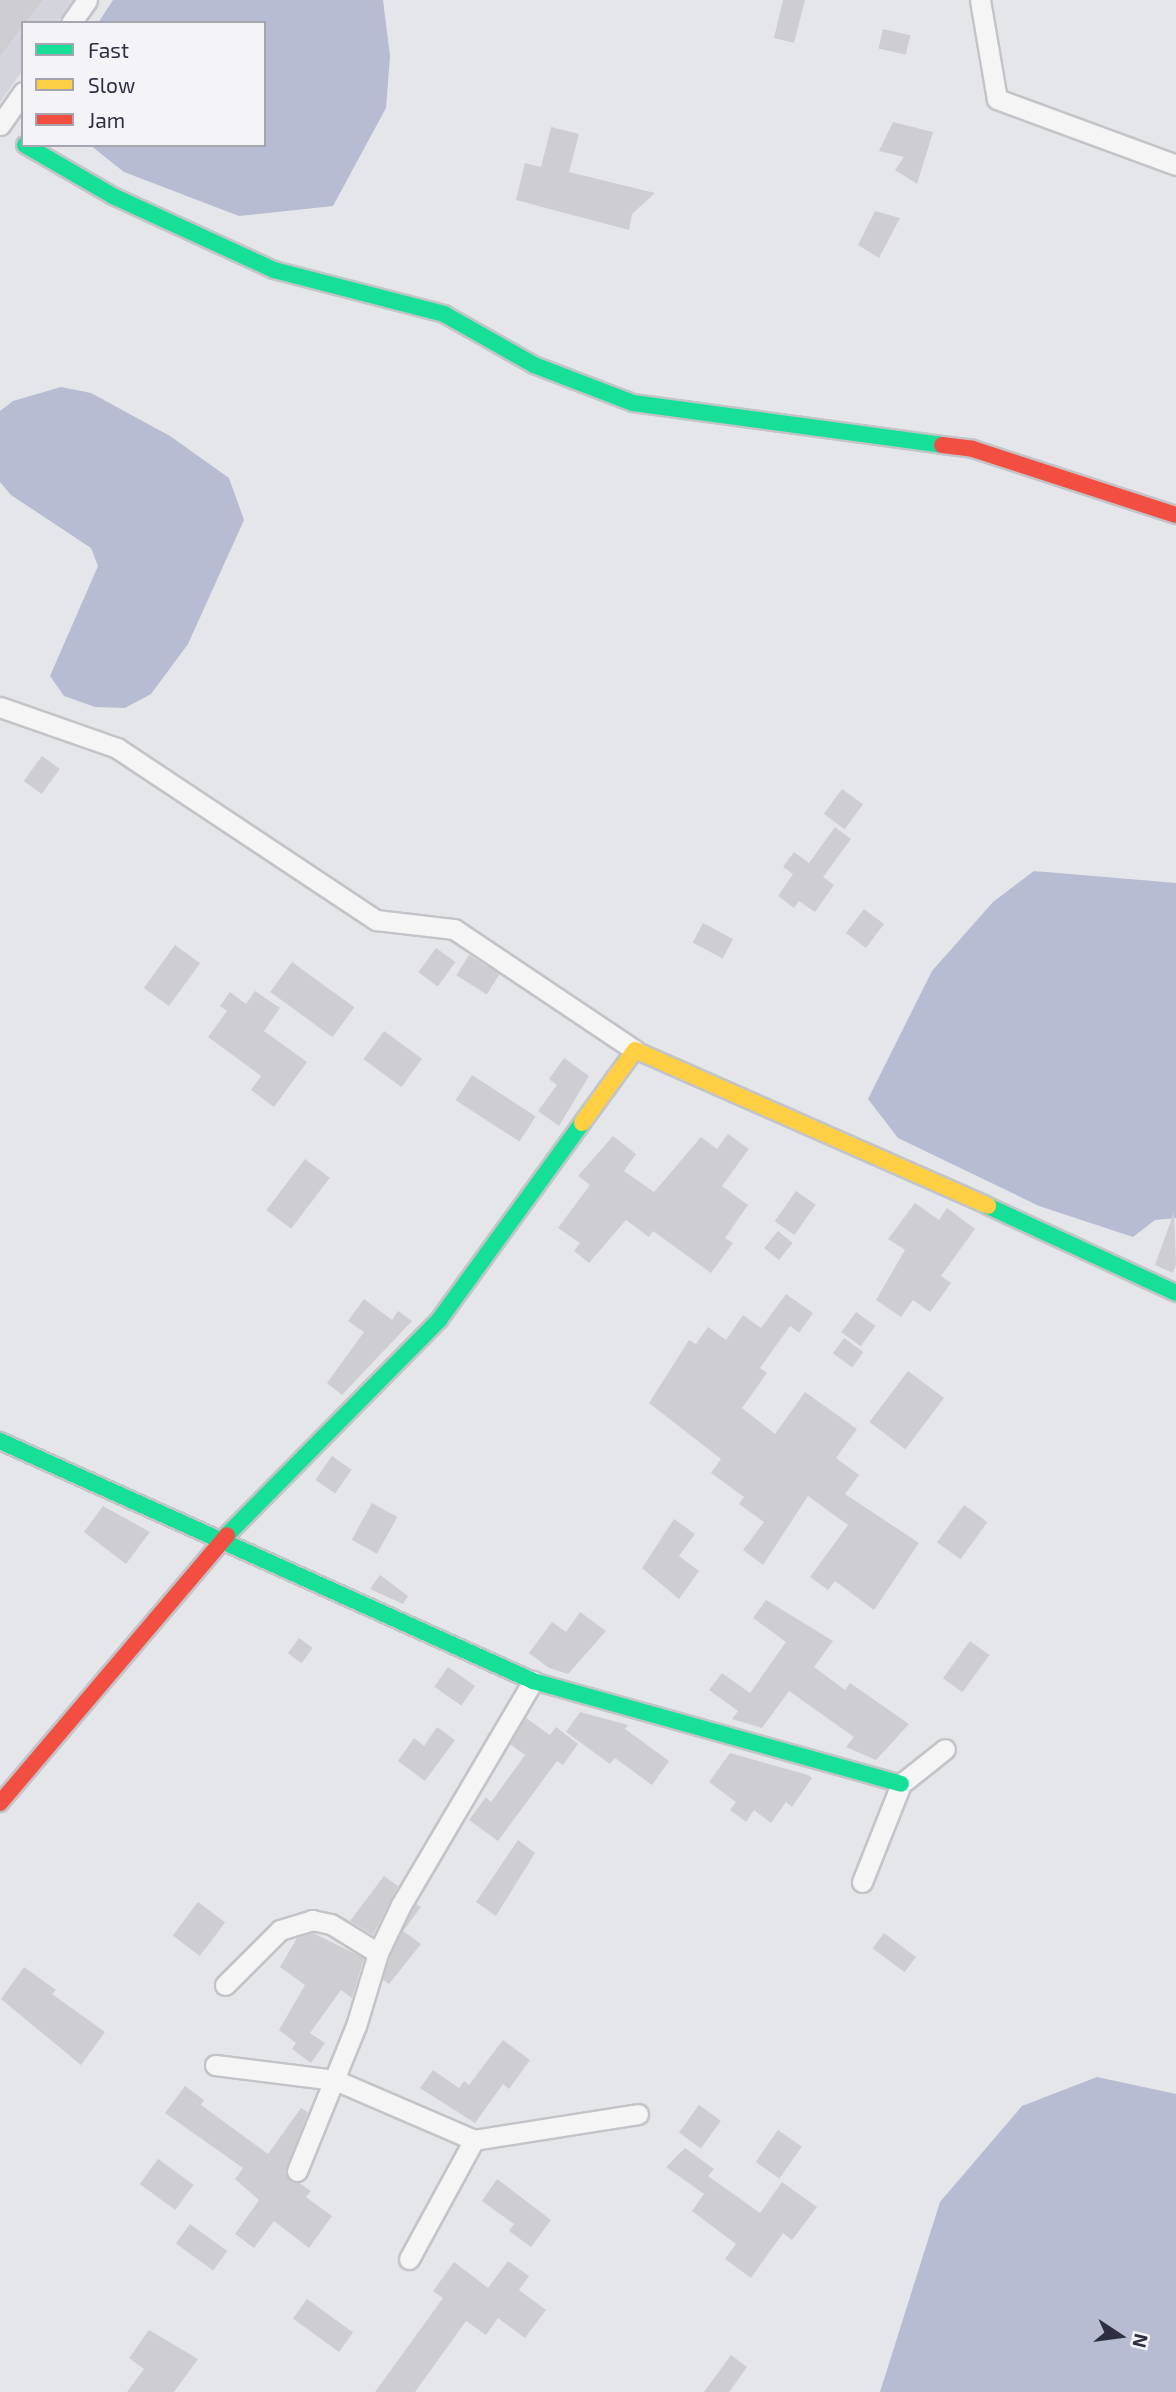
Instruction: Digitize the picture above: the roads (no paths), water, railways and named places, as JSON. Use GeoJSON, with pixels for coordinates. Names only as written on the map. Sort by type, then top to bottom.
{"type":"FeatureCollection","features":[{"type":"Feature","properties":{"kind":"street"},"geometry":{"type":"LineString","coordinates":[[72,21],[87,0]]}},
{"type":"Feature","properties":{"kind":"street"},"geometry":{"type":"LineString","coordinates":[[980,0],[997,99],[1176,165]]}},
{"type":"Feature","properties":{"kind":"street"},"geometry":{"type":"LineString","coordinates":[[0,125],[21,95]]}},
{"type":"Feature","properties":{"kind":"street"},"geometry":{"type":"LineString","coordinates":[[0,131],[21,143]]}},
{"type":"Feature","properties":{"kind":"street"},"geometry":{"type":"LineString","coordinates":[[27,147],[113,196],[274,270],[444,314],[534,365],[633,403],[973,449],[1176,515]]}},
{"type":"Feature","properties":{"kind":"street"},"geometry":{"type":"LineString","coordinates":[[0,707],[117,748],[376,920],[454,929],[635,1050],[841,1138],[1176,1293]]}},
{"type":"Feature","properties":{"kind":"street"},"geometry":{"type":"LineString","coordinates":[[0,1803],[220,1543],[439,1320],[635,1050]]}},
{"type":"Feature","properties":{"kind":"street"},"geometry":{"type":"LineString","coordinates":[[0,1441],[220,1543],[533,1681],[901,1784]]}},
{"type":"Feature","properties":{"kind":"street"},"geometry":{"type":"LineString","coordinates":[[297,2171],[335,2080],[378,1953],[428,1852],[533,1681]]}},
{"type":"Feature","properties":{"kind":"street"},"geometry":{"type":"LineString","coordinates":[[862,1882],[901,1784],[945,1749]]}},
{"type":"Feature","properties":{"kind":"street"},"geometry":{"type":"LineString","coordinates":[[225,1985],[280,1930],[312,1920],[331,1924],[378,1953]]}},
{"type":"Feature","properties":{"kind":"street"},"geometry":{"type":"LineString","coordinates":[[215,2064],[335,2080],[474,2140],[638,2114]]}},
{"type":"Feature","properties":{"kind":"street"},"geometry":{"type":"LineString","coordinates":[[409,2259],[474,2140]]}},
{"type":"Feature","properties":{"kind":"water"},"geometry":{"type":"Polygon","coordinates":[[[113,0],[383,0],[390,56],[386,108],[333,206],[239,216],[124,172],[93,147],[266,147],[266,21],[99,21],[113,0]]]}},
{"type":"Feature","properties":{"kind":"water"},"geometry":{"type":"Polygon","coordinates":[[[61,387],[91,393],[170,436],[229,478],[244,520],[188,644],[151,694],[125,708],[95,707],[64,696],[50,676],[98,566],[91,548],[11,495],[0,482],[0,411],[13,401],[61,387]]]}},
{"type":"Feature","properties":{"kind":"water"},"geometry":{"type":"Polygon","coordinates":[[[1034,871],[1176,883],[1176,1218],[1155,1220],[1133,1237],[1039,1206],[898,1138],[868,1099],[932,971],[993,902],[1034,871]]]}},
{"type":"Feature","properties":{"kind":"water"},"geometry":{"type":"Polygon","coordinates":[[[1097,2077],[1176,2094],[1176,2392],[880,2392],[940,2202],[1022,2106],[1097,2077]]]}}]}
